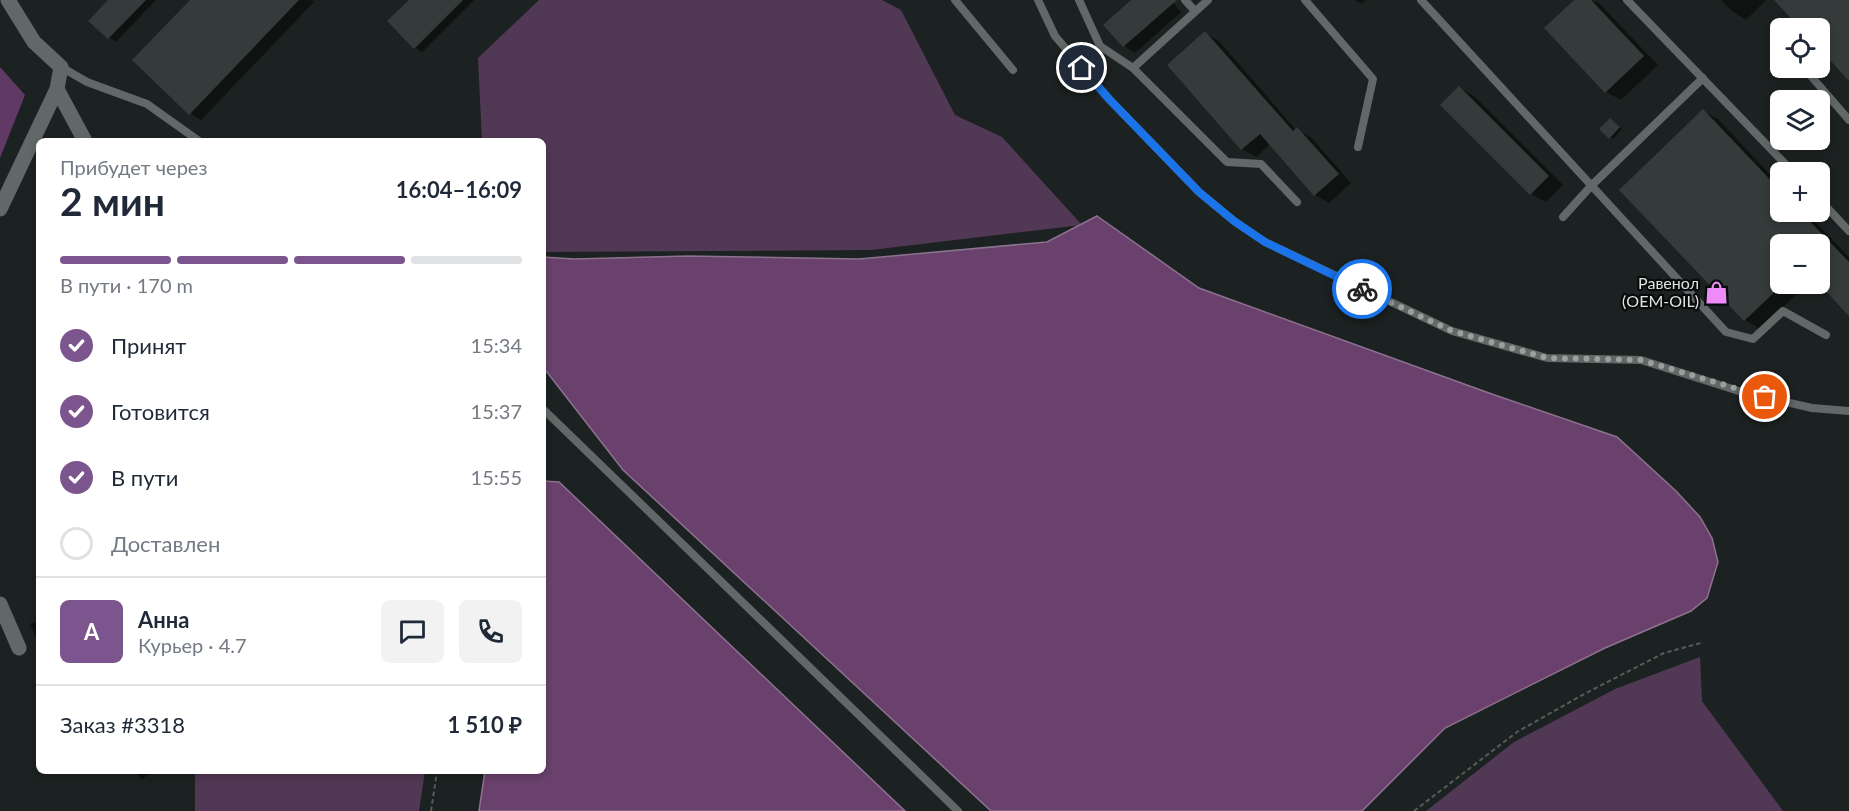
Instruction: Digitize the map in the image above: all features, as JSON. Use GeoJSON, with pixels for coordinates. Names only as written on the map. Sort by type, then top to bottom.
{"type":"FeatureCollection","features":[{"type":"Feature","properties":{"kind":"street"},"geometry":{"type":"LineString","coordinates":[[0,209],[57,89],[61,67],[34,42],[8,0]]}},
{"type":"Feature","properties":{"kind":"street"},"geometry":{"type":"LineString","coordinates":[[57,89],[83,138]]}},
{"type":"Feature","properties":{"kind":"street"},"geometry":{"type":"LineString","coordinates":[[0,604],[19,648]]}},
{"type":"Feature","properties":{"kind":"lane"},"geometry":{"type":"LineString","coordinates":[[955,0],[1013,70]]}},
{"type":"Feature","properties":{"kind":"lane"},"geometry":{"type":"LineString","coordinates":[[1038,0],[1055,36],[1109,99],[1199,192],[1234,221],[1265,242],[1452,331],[1547,358],[1641,360],[1742,392],[1812,408],[1849,411]]}},
{"type":"Feature","properties":{"kind":"lane"},"geometry":{"type":"LineString","coordinates":[[1079,0],[1100,46],[1133,68],[1227,162],[1261,164],[1297,202]]}},
{"type":"Feature","properties":{"kind":"lane"},"geometry":{"type":"LineString","coordinates":[[1185,0],[1195,11]]}},
{"type":"Feature","properties":{"kind":"lane"},"geometry":{"type":"LineString","coordinates":[[1133,68],[1208,0]]}},
{"type":"Feature","properties":{"kind":"lane"},"geometry":{"type":"LineString","coordinates":[[1305,0],[1373,80],[1358,147]]}},
{"type":"Feature","properties":{"kind":"lane"},"geometry":{"type":"LineString","coordinates":[[1421,0],[1726,332],[1753,339],[1783,311],[1826,335]]}},
{"type":"Feature","properties":{"kind":"lane"},"geometry":{"type":"LineString","coordinates":[[1627,0],[1783,162]]}},
{"type":"Feature","properties":{"kind":"lane"},"geometry":{"type":"LineString","coordinates":[[61,67],[87,82],[147,104],[195,138]]}},
{"type":"Feature","properties":{"kind":"lane"},"geometry":{"type":"LineString","coordinates":[[1563,217],[1591,186],[1703,78]]}},
{"type":"Feature","properties":{"kind":"lane"},"geometry":{"type":"LineString","coordinates":[[1813,78],[1849,120]]}},
{"type":"Feature","properties":{"kind":"lane"},"geometry":{"type":"LineString","coordinates":[[1830,211],[1849,231]]}},
{"type":"Feature","properties":{"kind":"lane"},"geometry":{"type":"LineString","coordinates":[[546,412],[958,811]]}},
{"type":"Feature","properties":{"kind":"path"},"geometry":{"type":"LineString","coordinates":[[1414,811],[1517,732],[1664,653],[1701,643]]}},
{"type":"Feature","properties":{"kind":"path"},"geometry":{"type":"LineString","coordinates":[[431,811],[437,774]]}},
{"type":"Feature","properties":{"kind":"shaded area"},"geometry":{"type":"Polygon","coordinates":[[[539,0],[882,0],[901,10],[955,115],[1002,137],[1082,225],[871,250],[546,252],[546,138],[482,138],[478,58],[539,0]]]}},
{"type":"Feature","properties":{"kind":"shaded area"},"geometry":{"type":"Polygon","coordinates":[[[0,67],[25,95],[0,158],[0,67]]]}},
{"type":"Feature","properties":{"kind":"shaded area"},"geometry":{"type":"Polygon","coordinates":[[[1097,216],[1199,288],[1617,437],[1676,491],[1700,517],[1712,538],[1718,562],[1707,598],[1691,611],[1605,648],[1445,728],[1362,811],[991,811],[623,470],[546,371],[546,257],[574,259],[688,256],[859,259],[1047,242],[1097,216]]]}},
{"type":"Feature","properties":{"kind":"shaded area"},"geometry":{"type":"Polygon","coordinates":[[[546,481],[559,482],[905,811],[479,811],[485,774],[546,774],[546,481]]]}},
{"type":"Feature","properties":{"kind":"shaded area"},"geometry":{"type":"Polygon","coordinates":[[[1700,657],[1702,701],[1783,811],[1426,811],[1514,742],[1615,689],[1700,657]]]}},
{"type":"Feature","properties":{"kind":"shaded area"},"geometry":{"type":"Polygon","coordinates":[[[195,774],[425,774],[419,811],[195,811],[195,774]]]}},
{"type":"Feature","properties":{"kind":"building"},"geometry":{"type":"Polygon","coordinates":[[[108,0],[146,0],[108,39],[88,21],[108,0]]]}},
{"type":"Feature","properties":{"kind":"building"},"geometry":{"type":"Polygon","coordinates":[[[190,0],[299,0],[189,115],[132,60],[190,0]]]}},
{"type":"Feature","properties":{"kind":"building"},"geometry":{"type":"Polygon","coordinates":[[[409,0],[463,0],[414,49],[387,21],[409,0]]]}},
{"type":"Feature","properties":{"kind":"building"},"geometry":{"type":"Polygon","coordinates":[[[1131,0],[1177,0],[1123,47],[1103,25],[1131,0]]]}},
{"type":"Feature","properties":{"kind":"building"},"geometry":{"type":"Polygon","coordinates":[[[1574,0],[1591,0],[1644,56],[1605,93],[1544,28],[1574,0]]]}},
{"type":"Feature","properties":{"kind":"building"},"geometry":{"type":"Polygon","coordinates":[[[1774,0],[1849,0],[1849,81],[1830,60],[1830,18],[1791,18],[1774,0]]]}},
{"type":"Feature","properties":{"kind":"building"},"geometry":{"type":"Polygon","coordinates":[[[1205,31],[1293,131],[1297,127],[1339,174],[1314,196],[1260,134],[1241,150],[1167,65],[1205,31]]]}},
{"type":"Feature","properties":{"kind":"building"},"geometry":{"type":"Polygon","coordinates":[[[1459,86],[1549,176],[1530,195],[1440,105],[1459,86]]]}},
{"type":"Feature","properties":{"kind":"building"},"geometry":{"type":"Polygon","coordinates":[[[1703,109],[1770,179],[1770,222],[1811,222],[1822,234],[1770,234],[1770,294],[1773,294],[1744,321],[1619,190],[1703,109]]]}},
{"type":"Feature","properties":{"kind":"building"},"geometry":{"type":"Polygon","coordinates":[[[1610,118],[1620,127],[1609,139],[1599,129],[1610,118]]]}},
{"type":"Feature","properties":{"kind":"building"},"geometry":{"type":"Polygon","coordinates":[[[1830,242],[1849,262],[1849,316],[1828,294],[1830,242]]]}},
{"type":"Feature","properties":{"kind":"way so far"},"geometry":{"type":"LineString","coordinates":[[1362,289],[1452,331],[1547,358],[1641,360],[1765,397]]}},
{"type":"Feature","properties":{"kind":"place","name":"Равенол (OEM-OIL)"},"geometry":{"type":"Point","coordinates":[1717,292]}},
{"type":"Feature","properties":{"kind":"route"},"geometry":{"type":"LineString","coordinates":[[1082,68],[1199,192],[1234,221],[1265,242],[1362,289]]}}]}
